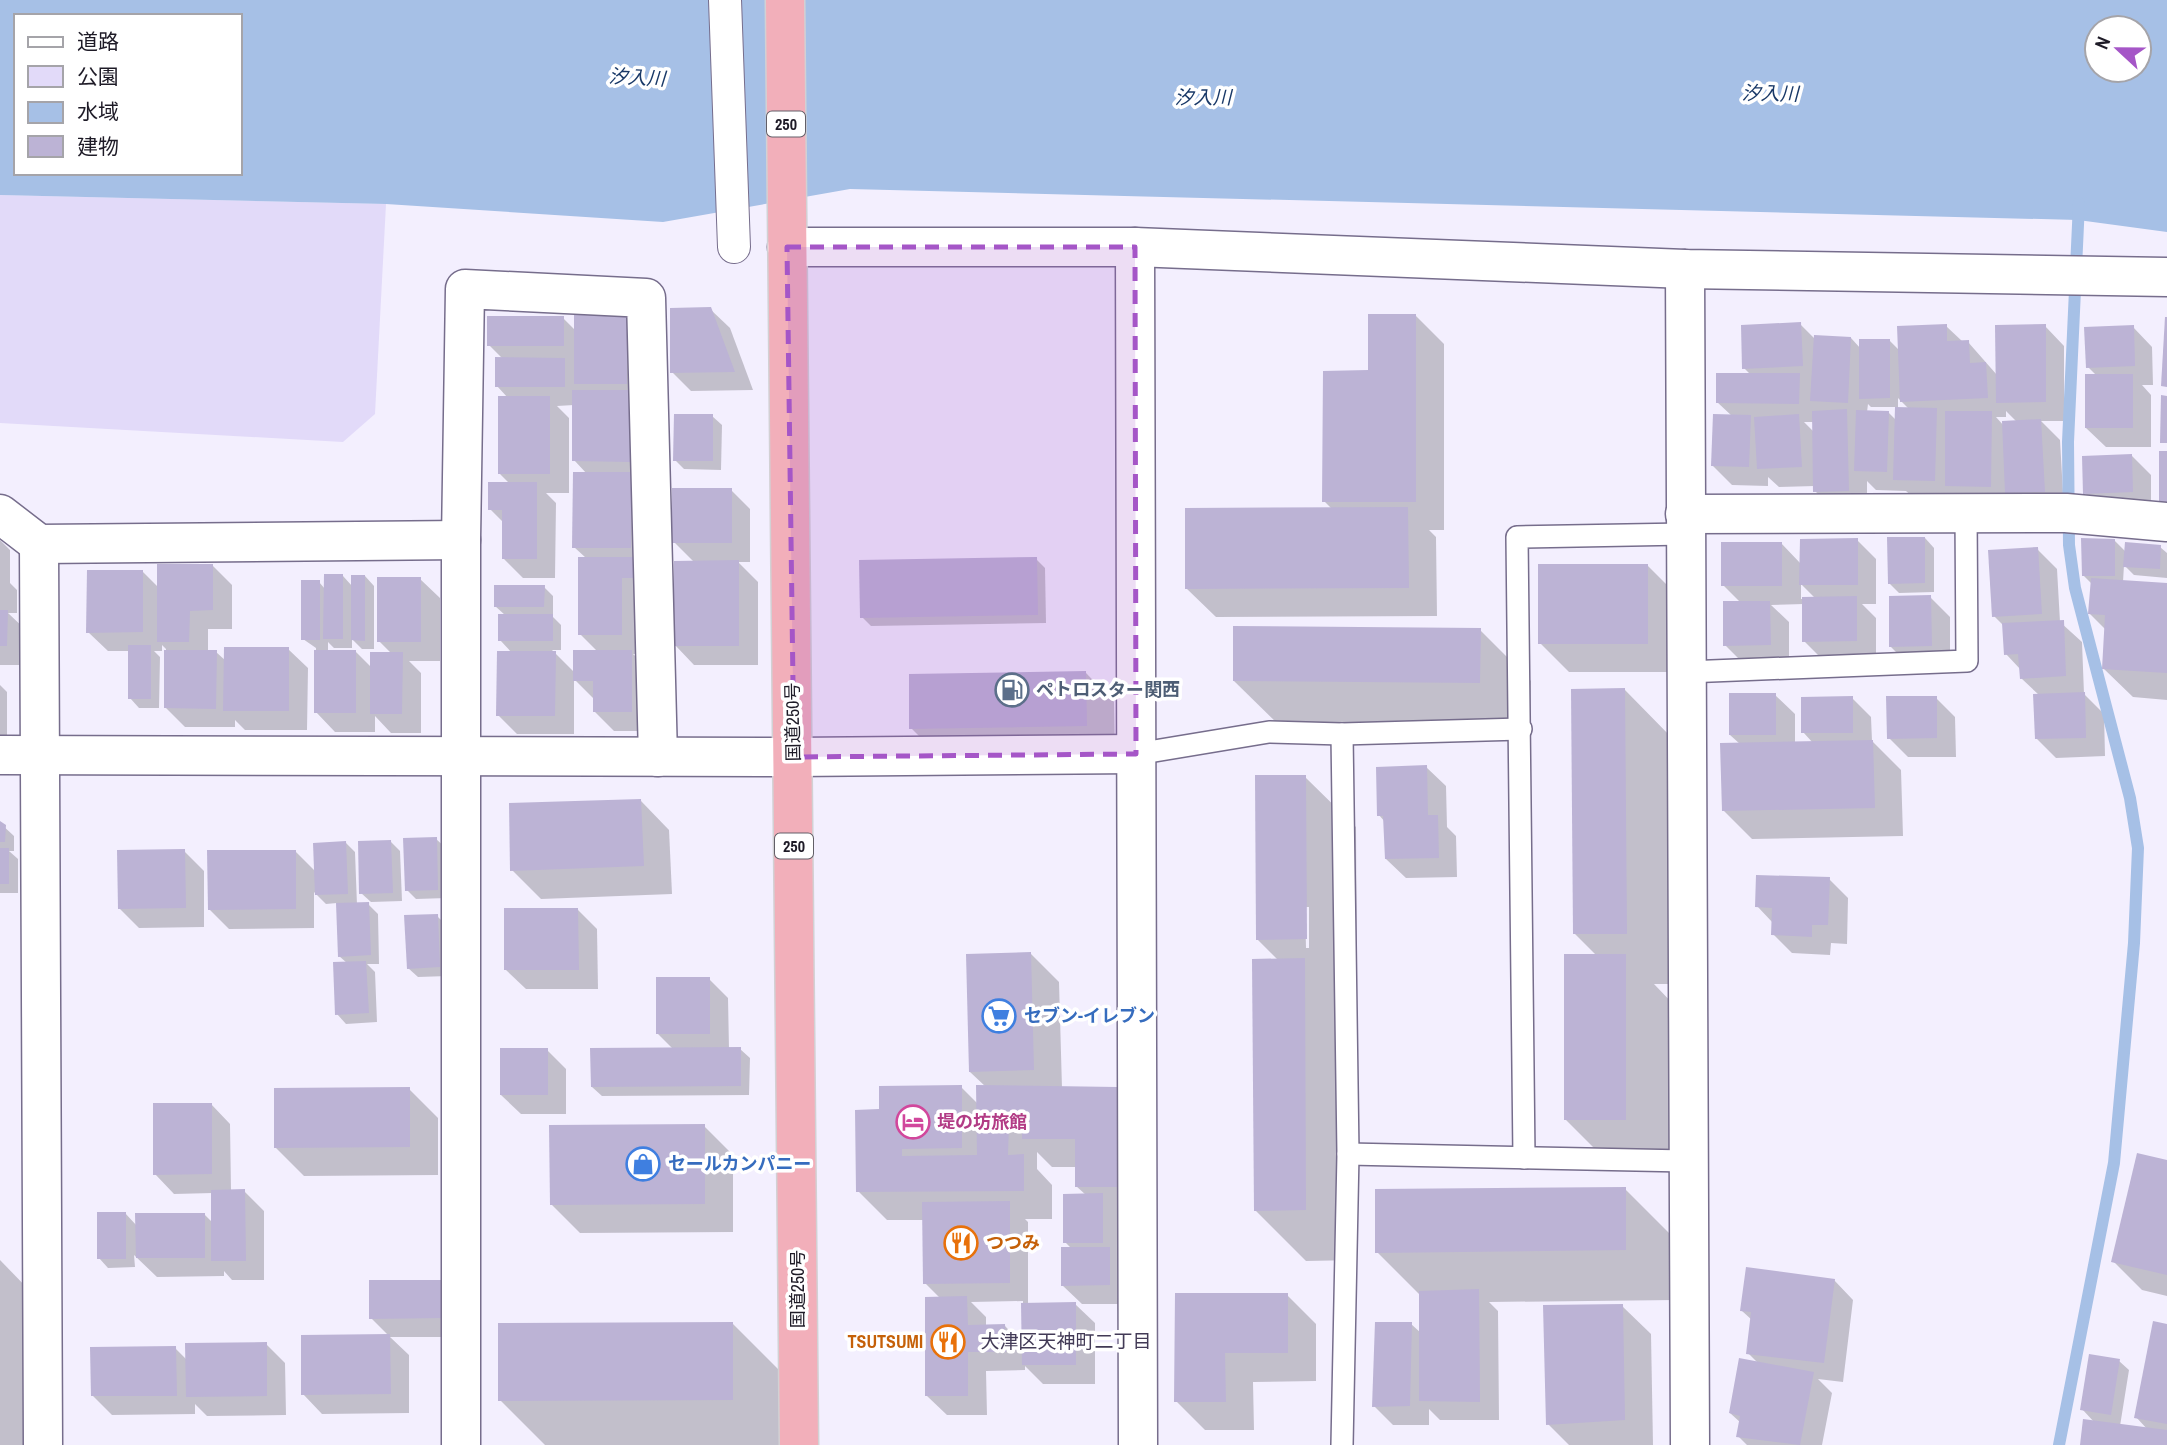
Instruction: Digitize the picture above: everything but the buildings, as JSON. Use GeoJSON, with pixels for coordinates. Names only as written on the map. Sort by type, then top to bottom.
{"type":"FeatureCollection","features":[{"type":"Feature","properties":{"kind":"highway","name":"国道250号"},"geometry":{"type":"LineString","coordinates":[[785,0],[799,1445]]}},
{"type":"Feature","properties":{"kind":"street"},"geometry":{"type":"LineString","coordinates":[[725,0],[734,247]]}},
{"type":"Feature","properties":{"kind":"street"},"geometry":{"type":"LineString","coordinates":[[787,247],[1135,247],[1685,269],[2167,277]]}},
{"type":"Feature","properties":{"kind":"street"},"geometry":{"type":"LineString","coordinates":[[1135,247],[1138,1445]]}},
{"type":"Feature","properties":{"kind":"street"},"geometry":{"type":"LineString","coordinates":[[1685,269],[1686,1161],[1690,1445]]}},
{"type":"Feature","properties":{"kind":"street"},"geometry":{"type":"LineString","coordinates":[[461,1445],[461,540],[465,289],[646,298],[658,757]]}},
{"type":"Feature","properties":{"kind":"street"},"geometry":{"type":"LineString","coordinates":[[1685,524],[1966,513],[2066,513],[2167,522]]}},
{"type":"Feature","properties":{"kind":"street"},"geometry":{"type":"LineString","coordinates":[[0,514],[39,544],[461,540]]}},
{"type":"Feature","properties":{"kind":"street"},"geometry":{"type":"LineString","coordinates":[[39,544],[43,1445]]}},
{"type":"Feature","properties":{"kind":"street"},"geometry":{"type":"LineString","coordinates":[[0,755],[794,757],[1136,754]]}},
{"type":"Feature","properties":{"kind":"lane"},"geometry":{"type":"LineString","coordinates":[[1685,672],[1967,662],[1966,513]]}},
{"type":"Feature","properties":{"kind":"lane"},"geometry":{"type":"LineString","coordinates":[[1524,1158],[1517,537],[1685,524]]}},
{"type":"Feature","properties":{"kind":"lane"},"geometry":{"type":"LineString","coordinates":[[1136,754],[1269,732],[1342,734],[1521,729]]}},
{"type":"Feature","properties":{"kind":"lane"},"geometry":{"type":"LineString","coordinates":[[1342,734],[1348,1154],[1342,1445]]}},
{"type":"Feature","properties":{"kind":"lane"},"geometry":{"type":"LineString","coordinates":[[1348,1154],[1686,1161]]}},
{"type":"Feature","properties":{"kind":"highlighted area"},"geometry":{"type":"Polygon","coordinates":[[[787,247],[1135,247],[1136,754],[794,757],[787,247]]]}},
{"type":"Feature","properties":{"kind":"green space"},"geometry":{"type":"Polygon","coordinates":[[[0,195],[386,204],[375,414],[343,442],[0,423],[0,195]]]}},
{"type":"Feature","properties":{"kind":"water","name":"汐入川"},"geometry":{"type":"Polygon","coordinates":[[[0,0],[2167,0],[2167,232],[2078,220],[850,189],[663,222],[386,204],[0,195],[0,0]]]}},
{"type":"Feature","properties":{"kind":"waterway"},"geometry":{"type":"LineString","coordinates":[[2059,1445],[2114,1163],[2134,943],[2138,848],[2130,798],[2075,588],[2069,545],[2068,442],[2079,203]]}},
{"type":"Feature","properties":{"kind":"place","name":"ペトロスター関西"},"geometry":{"type":"Point","coordinates":[1012,690]}},
{"type":"Feature","properties":{"kind":"place","name":"セブン-イレブン"},"geometry":{"type":"Point","coordinates":[999,1016]}},
{"type":"Feature","properties":{"kind":"place","name":"堤の坊旅館"},"geometry":{"type":"Point","coordinates":[913,1122]}},
{"type":"Feature","properties":{"kind":"place","name":"セールカンパニー"},"geometry":{"type":"Point","coordinates":[643,1164]}},
{"type":"Feature","properties":{"kind":"place","name":"つつみ"},"geometry":{"type":"Point","coordinates":[961,1243]}},
{"type":"Feature","properties":{"kind":"place","name":"TSUTSUMI"},"geometry":{"type":"Point","coordinates":[948,1342]}},
{"type":"Feature","properties":{"kind":"district","name":"大津区天神町二丁目"},"geometry":{"type":"Point","coordinates":[1066,1341]}}]}
